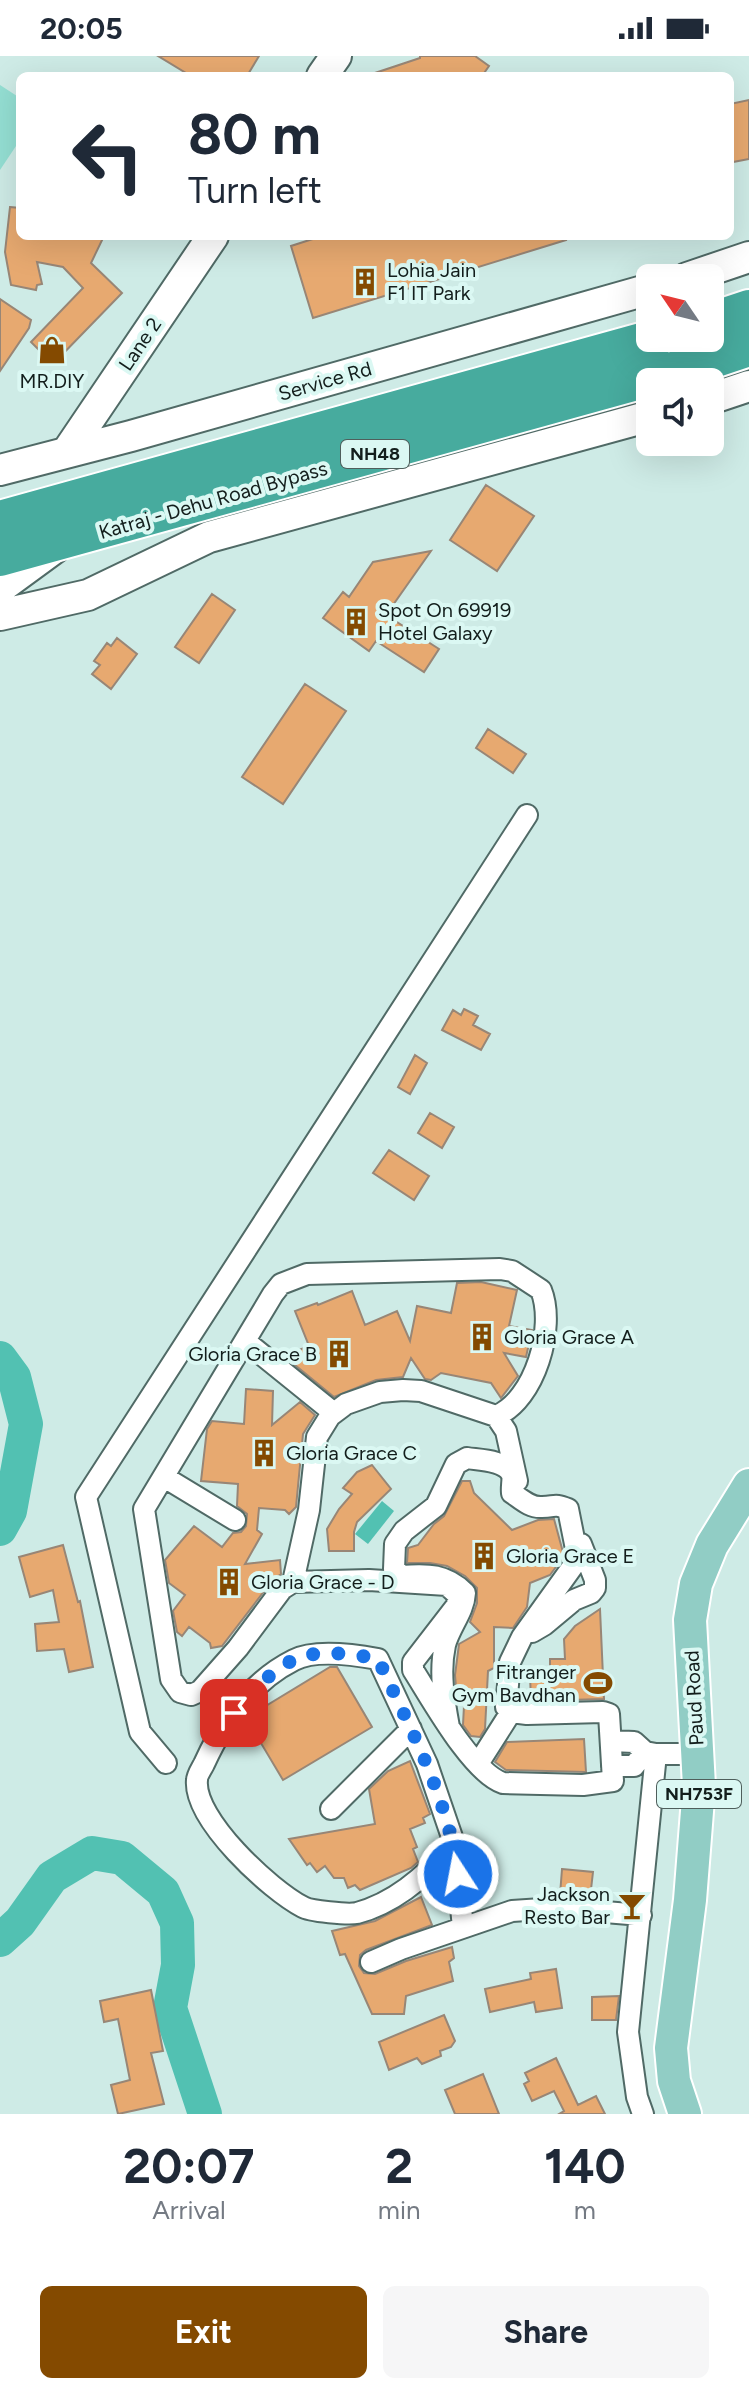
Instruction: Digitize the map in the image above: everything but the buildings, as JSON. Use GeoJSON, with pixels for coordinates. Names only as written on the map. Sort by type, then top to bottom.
{"type":"FeatureCollection","features":[{"type":"Feature","properties":{"kind":"highway"},"geometry":{"type":"LineString","coordinates":[[724,317],[749,309]]}},
{"type":"Feature","properties":{"kind":"highway","name":"Katraj - Dehu Road Bypass"},"geometry":{"type":"LineString","coordinates":[[0,520],[636,344]]}},
{"type":"Feature","properties":{"kind":"highway","name":"Katraj - Dehu Road Bypass"},"geometry":{"type":"LineString","coordinates":[[0,557],[749,347]]}},
{"type":"Feature","properties":{"kind":"main road","name":"Paud Road"},"geometry":{"type":"LineString","coordinates":[[685,2114],[674,2081],[671,2048],[690,1900],[699,1786],[690,1620],[696,1584],[712,1545],[749,1485]]}},
{"type":"Feature","properties":{"kind":"street","name":"Lane 2"},"geometry":{"type":"LineString","coordinates":[[67,452],[210,240]]}},
{"type":"Feature","properties":{"kind":"street"},"geometry":{"type":"LineString","coordinates":[[724,265],[749,257]]}},
{"type":"Feature","properties":{"kind":"street","name":"Service Rd"},"geometry":{"type":"LineString","coordinates":[[0,470],[636,293]]}},
{"type":"Feature","properties":{"kind":"street"},"geometry":{"type":"LineString","coordinates":[[724,394],[749,386]]}},
{"type":"Feature","properties":{"kind":"street"},"geometry":{"type":"LineString","coordinates":[[0,615],[88,595],[209,537],[636,420]]}},
{"type":"Feature","properties":{"kind":"street"},"geometry":{"type":"LineString","coordinates":[[0,588],[64,541]]}},
{"type":"Feature","properties":{"kind":"street"},"geometry":{"type":"LineString","coordinates":[[166,1763],[140,1732],[86,1497],[527,815]]}},
{"type":"Feature","properties":{"kind":"street"},"geometry":{"type":"LineString","coordinates":[[449,1727],[442,1678],[445,1646],[453,1623],[464,1605],[465,1593],[453,1581],[436,1576],[402,1576],[394,1569],[395,1544],[404,1531],[436,1506],[456,1464],[467,1458],[497,1463],[510,1470],[514,1477],[512,1493],[527,1504],[542,1508],[555,1504],[568,1509],[578,1559],[522,1637],[510,1662],[506,1707],[511,1712],[527,1714],[609,1714],[613,1781],[583,1785],[503,1783],[492,1779],[449,1727],[413,1670],[413,1662],[457,1605],[458,1595],[447,1585],[381,1580],[293,1582],[282,1589],[238,1648],[200,1691],[191,1695],[180,1692],[171,1679],[144,1509],[281,1284],[307,1274],[420,1269],[512,1271],[541,1290],[548,1318],[543,1346],[530,1381],[517,1401],[506,1412],[496,1416]]}},
{"type":"Feature","properties":{"kind":"street"},"geometry":{"type":"LineString","coordinates":[[245,1341],[334,1413]]}},
{"type":"Feature","properties":{"kind":"street"},"geometry":{"type":"LineString","coordinates":[[293,1582],[309,1510],[317,1437],[323,1425],[346,1404],[380,1392],[421,1391],[496,1416],[506,1431],[517,1490],[532,1502],[556,1500],[571,1508],[595,1580],[591,1593],[574,1600],[544,1625],[522,1637]]}},
{"type":"Feature","properties":{"kind":"street"},"geometry":{"type":"LineString","coordinates":[[164,1477],[235,1520]]}},
{"type":"Feature","properties":{"kind":"street"},"geometry":{"type":"LineString","coordinates":[[454,1843],[433,1868],[400,1893],[355,1914],[305,1909],[267,1881],[228,1843],[202,1810],[197,1780],[217,1735],[251,1691],[296,1658],[343,1652],[378,1659],[427,1764],[454,1843],[463,1927]]}},
{"type":"Feature","properties":{"kind":"street"},"geometry":{"type":"LineString","coordinates":[[478,1764],[511,1712]]}},
{"type":"Feature","properties":{"kind":"street"},"geometry":{"type":"LineString","coordinates":[[331,1809],[411,1729]]}},
{"type":"Feature","properties":{"kind":"street"},"geometry":{"type":"LineString","coordinates":[[611,1741],[634,1742],[650,1753],[697,1754]]}},
{"type":"Feature","properties":{"kind":"street"},"geometry":{"type":"LineString","coordinates":[[612,1766],[634,1766],[650,1753]]}},
{"type":"Feature","properties":{"kind":"street"},"geometry":{"type":"LineString","coordinates":[[643,2114],[637,2097],[628,2032],[641,1915],[650,1753]]}},
{"type":"Feature","properties":{"kind":"street"},"geometry":{"type":"LineString","coordinates":[[371,1962],[512,1911],[557,1908],[641,1915]]}},
{"type":"Feature","properties":{"kind":"shaded area"},"geometry":{"type":"Polygon","coordinates":[[[0,85],[16,95],[16,146],[0,170],[0,85]]]}},
{"type":"Feature","properties":{"kind":"shaded area"},"geometry":{"type":"Polygon","coordinates":[[[382,1501],[394,1511],[368,1544],[355,1534],[382,1501]]]}},
{"type":"Feature","properties":{"kind":"waterway"},"geometry":{"type":"LineString","coordinates":[[0,1358],[14,1377],[26,1424],[10,1511],[0,1529]]}},
{"type":"Feature","properties":{"kind":"waterway"},"geometry":{"type":"LineString","coordinates":[[0,1940],[20,1922],[52,1877],[92,1853],[122,1858],[163,1892],[177,1923],[178,1965],[170,2008],[205,2114]]}},
{"type":"Feature","properties":{"kind":"place","name":"Lohia Jain F1 IT Park"},"geometry":{"type":"Point","coordinates":[365,282]}},
{"type":"Feature","properties":{"kind":"place","name":"MR.DIY"},"geometry":{"type":"Point","coordinates":[52,350]}},
{"type":"Feature","properties":{"kind":"place","name":"Spot On 69919 Hotel Galaxy"},"geometry":{"type":"Point","coordinates":[356,622]}},
{"type":"Feature","properties":{"kind":"place","name":"Gloria Grace A"},"geometry":{"type":"Point","coordinates":[482,1337]}},
{"type":"Feature","properties":{"kind":"place","name":"Gloria Grace B"},"geometry":{"type":"Point","coordinates":[339,1354]}},
{"type":"Feature","properties":{"kind":"place","name":"Gloria Grace C"},"geometry":{"type":"Point","coordinates":[264,1453]}},
{"type":"Feature","properties":{"kind":"place","name":"Gloria Grace E"},"geometry":{"type":"Point","coordinates":[484,1556]}},
{"type":"Feature","properties":{"kind":"place","name":"Gloria Grace - D"},"geometry":{"type":"Point","coordinates":[229,1582]}},
{"type":"Feature","properties":{"kind":"place","name":"Fitranger Gym Bavdhan"},"geometry":{"type":"Point","coordinates":[598,1683]}},
{"type":"Feature","properties":{"kind":"place","name":"Jackson Resto Bar"},"geometry":{"type":"Point","coordinates":[632,1906]}},
{"type":"Feature","properties":{"kind":"route"},"geometry":{"type":"LineString","coordinates":[[234,1713],[251,1691],[296,1658],[343,1652],[378,1659],[427,1764],[454,1843],[458,1874]]}}]}
